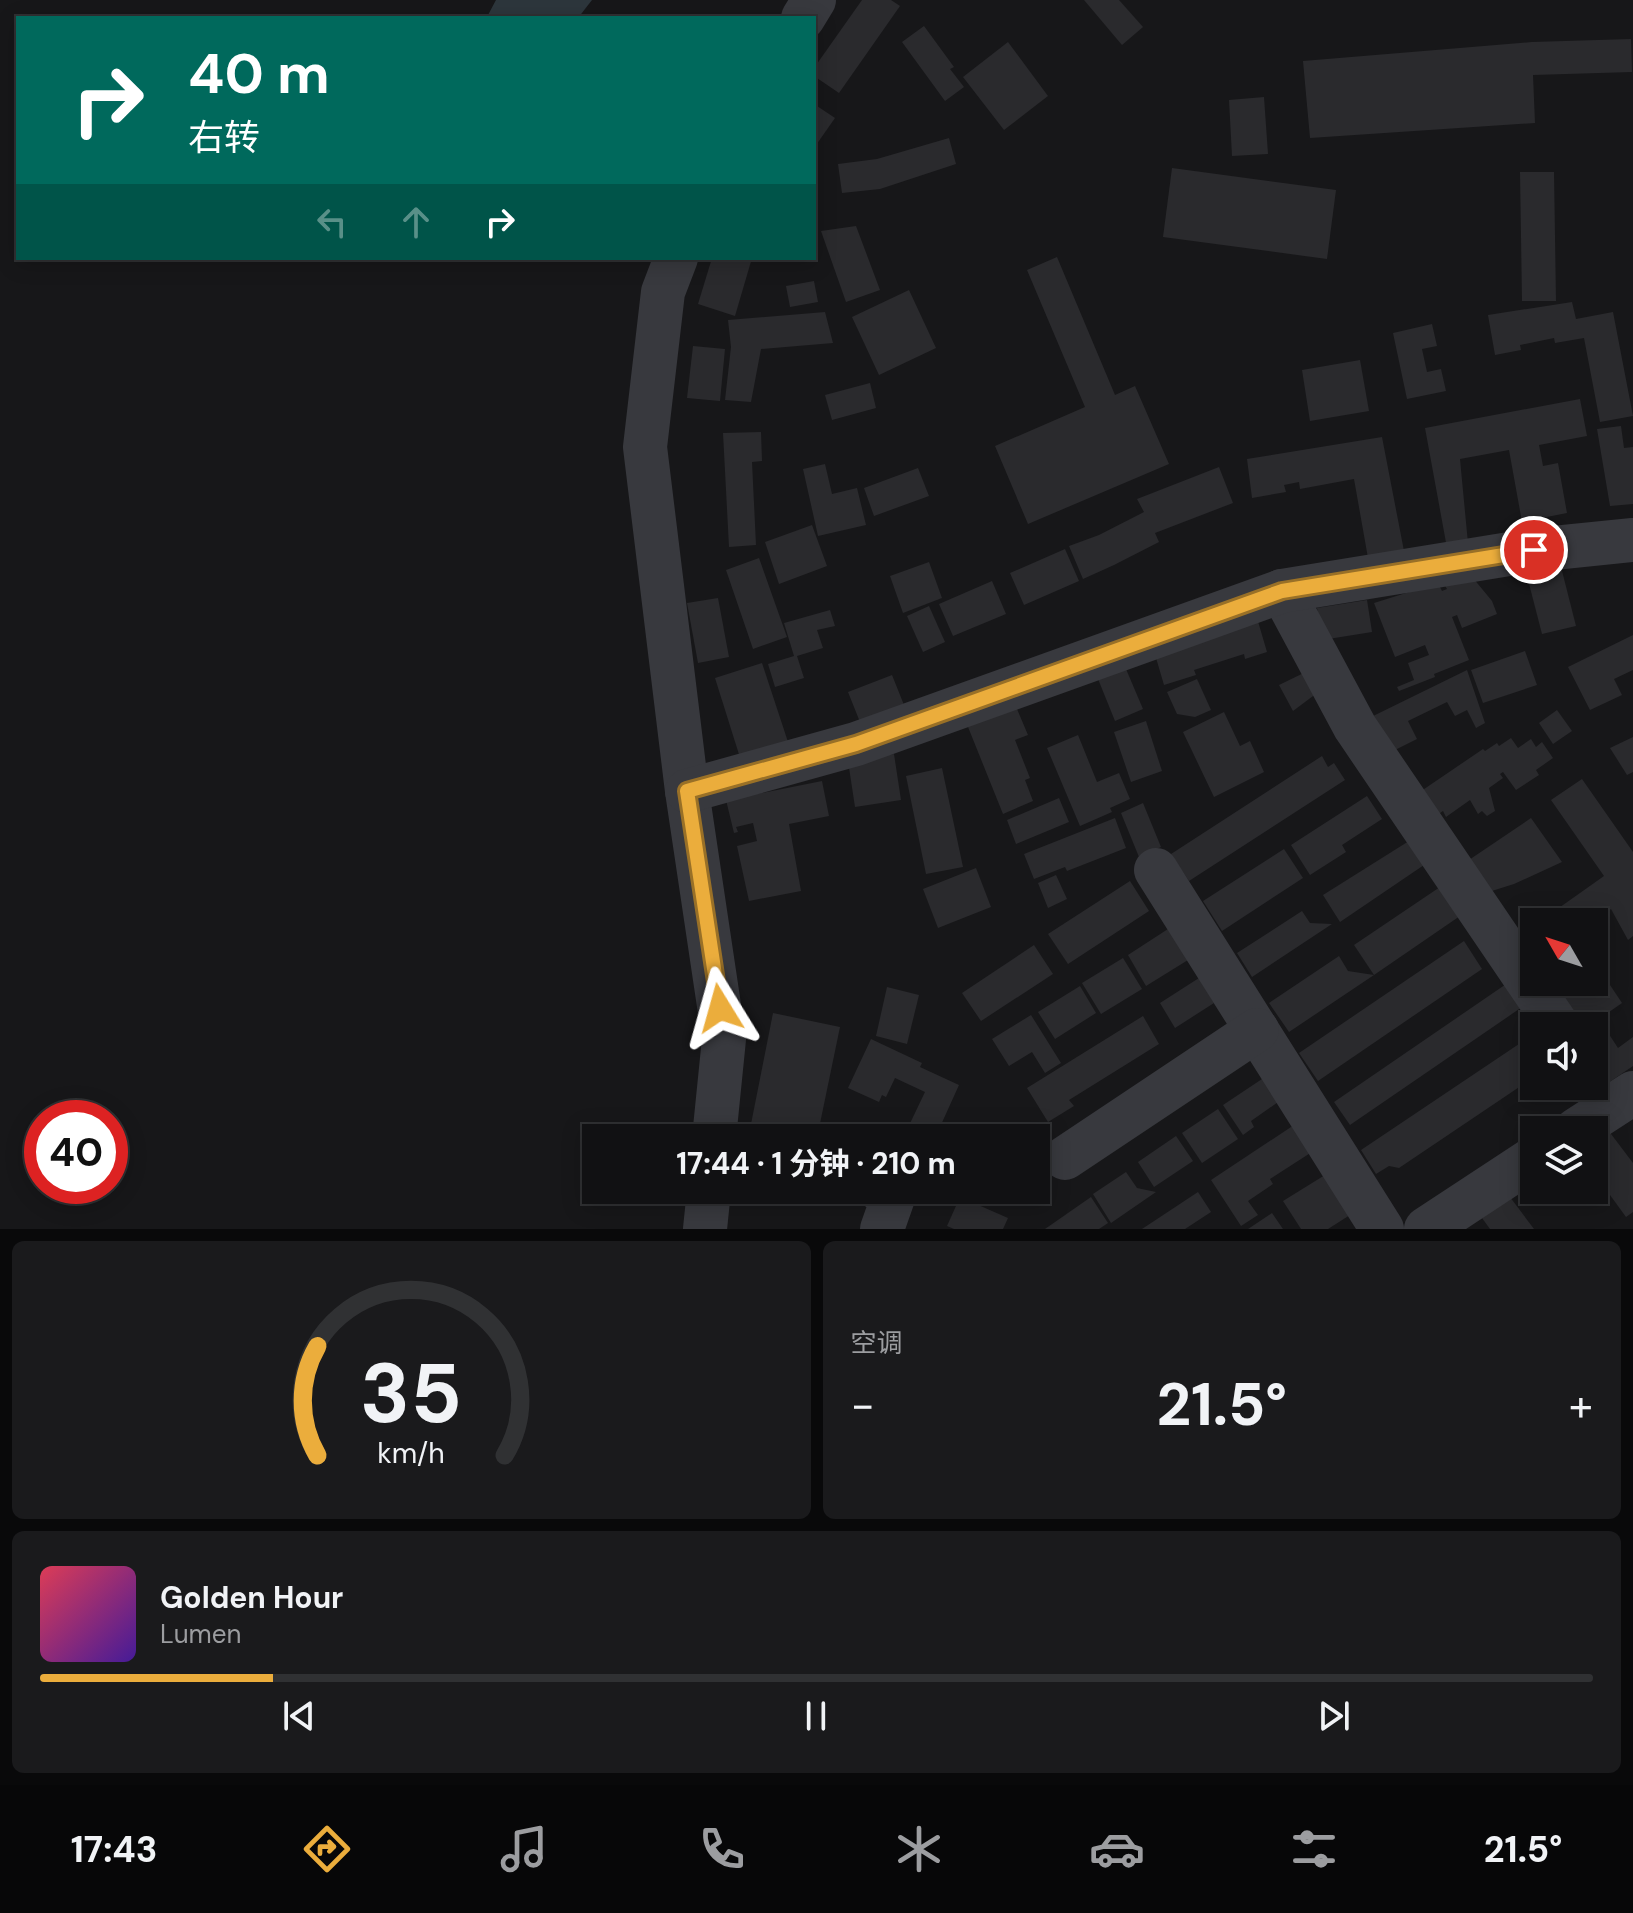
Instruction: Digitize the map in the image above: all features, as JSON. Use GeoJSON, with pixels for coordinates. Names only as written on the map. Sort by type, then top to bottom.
{"type":"FeatureCollection","features":[{"type":"Feature","properties":{"kind":"street"},"geometry":{"type":"LineString","coordinates":[[675,260],[663,292],[645,447],[687,791],[724,1039],[725,1124]]}},
{"type":"Feature","properties":{"kind":"street"},"geometry":{"type":"LineString","coordinates":[[687,791],[856,744],[1282,591],[1534,550],[1633,540]]}},
{"type":"Feature","properties":{"kind":"street"},"geometry":{"type":"LineString","coordinates":[[1282,591],[1355,727],[1548,1012]]}},
{"type":"Feature","properties":{"kind":"street"},"geometry":{"type":"LineString","coordinates":[[1156,870],[1382,1229]]}},
{"type":"Feature","properties":{"kind":"street"},"geometry":{"type":"LineString","coordinates":[[1065,1158],[1257,1030]]}},
{"type":"Feature","properties":{"kind":"street"},"geometry":{"type":"LineString","coordinates":[[1590,1116],[1613,1092]]}},
{"type":"Feature","properties":{"kind":"street"},"geometry":{"type":"LineString","coordinates":[[1426,1229],[1520,1167]]}},
{"type":"Feature","properties":{"kind":"street"},"geometry":{"type":"LineString","coordinates":[[705,1229],[708,1204]]}},
{"type":"Feature","properties":{"kind":"street"},"geometry":{"type":"LineString","coordinates":[[882,1229],[891,1204]]}},
{"type":"Feature","properties":{"kind":"shaded area"},"geometry":{"type":"Polygon","coordinates":[[[496,0],[592,0],[580,16],[488,15],[496,0]]]}},
{"type":"Feature","properties":{"kind":"building"},"geometry":{"type":"Polygon","coordinates":[[[862,0],[891,0],[900,6],[839,93],[816,77],[816,65],[862,0]]]}},
{"type":"Feature","properties":{"kind":"building"},"geometry":{"type":"Polygon","coordinates":[[[1084,0],[1119,0],[1143,27],[1122,45],[1084,0]]]}},
{"type":"Feature","properties":{"kind":"building"},"geometry":{"type":"Polygon","coordinates":[[[924,26],[954,67],[950,69],[964,87],[945,101],[902,42],[924,26]]]}},
{"type":"Feature","properties":{"kind":"building"},"geometry":{"type":"Polygon","coordinates":[[[1631,39],[1632,72],[1533,75],[1535,123],[1310,138],[1303,61],[1532,42],[1631,39]]]}},
{"type":"Feature","properties":{"kind":"building"},"geometry":{"type":"Polygon","coordinates":[[[1008,42],[1048,96],[1004,130],[963,77],[1008,42]]]}},
{"type":"Feature","properties":{"kind":"building"},"geometry":{"type":"Polygon","coordinates":[[[1264,97],[1268,154],[1232,156],[1229,100],[1264,97]]]}},
{"type":"Feature","properties":{"kind":"building"},"geometry":{"type":"Polygon","coordinates":[[[816,105],[835,118],[816,145],[816,105]]]}},
{"type":"Feature","properties":{"kind":"building"},"geometry":{"type":"Polygon","coordinates":[[[949,138],[956,164],[880,189],[842,193],[838,164],[877,159],[949,138]]]}},
{"type":"Feature","properties":{"kind":"building"},"geometry":{"type":"Polygon","coordinates":[[[1172,168],[1336,190],[1327,259],[1163,237],[1172,168]]]}},
{"type":"Feature","properties":{"kind":"building"},"geometry":{"type":"Polygon","coordinates":[[[1520,172],[1554,172],[1556,301],[1522,301],[1520,172]]]}},
{"type":"Feature","properties":{"kind":"building"},"geometry":{"type":"Polygon","coordinates":[[[856,226],[880,290],[846,302],[821,231],[856,226]]]}},
{"type":"Feature","properties":{"kind":"building"},"geometry":{"type":"Polygon","coordinates":[[[1057,257],[1115,395],[1135,386],[1169,464],[1028,524],[995,446],[1085,407],[1027,270],[1057,257]]]}},
{"type":"Feature","properties":{"kind":"building"},"geometry":{"type":"Polygon","coordinates":[[[711,260],[751,260],[735,316],[698,304],[711,260]]]}},
{"type":"Feature","properties":{"kind":"building"},"geometry":{"type":"Polygon","coordinates":[[[814,281],[818,302],[790,307],[786,286],[814,281]]]}},
{"type":"Feature","properties":{"kind":"building"},"geometry":{"type":"Polygon","coordinates":[[[909,290],[936,348],[879,375],[852,317],[909,290]]]}},
{"type":"Feature","properties":{"kind":"building"},"geometry":{"type":"Polygon","coordinates":[[[1572,302],[1576,319],[1613,312],[1633,416],[1600,422],[1584,338],[1555,343],[1554,338],[1520,345],[1521,350],[1495,355],[1488,315],[1572,302]]]}},
{"type":"Feature","properties":{"kind":"building"},"geometry":{"type":"Polygon","coordinates":[[[825,312],[833,343],[761,349],[751,402],[725,400],[731,347],[728,320],[825,312]]]}},
{"type":"Feature","properties":{"kind":"building"},"geometry":{"type":"Polygon","coordinates":[[[1432,324],[1437,346],[1422,349],[1427,372],[1441,369],[1446,391],[1407,399],[1393,333],[1432,324]]]}},
{"type":"Feature","properties":{"kind":"building"},"geometry":{"type":"Polygon","coordinates":[[[693,346],[725,349],[720,401],[687,398],[693,346]]]}},
{"type":"Feature","properties":{"kind":"building"},"geometry":{"type":"Polygon","coordinates":[[[1360,360],[1369,411],[1310,421],[1302,370],[1360,360]]]}},
{"type":"Feature","properties":{"kind":"building"},"geometry":{"type":"Polygon","coordinates":[[[870,383],[876,408],[832,420],[825,395],[870,383]]]}},
{"type":"Feature","properties":{"kind":"building"},"geometry":{"type":"Polygon","coordinates":[[[1580,399],[1587,436],[1539,445],[1543,466],[1558,463],[1567,513],[1522,522],[1509,450],[1460,459],[1468,543],[1447,548],[1425,428],[1580,399]]]}},
{"type":"Feature","properties":{"kind":"building"},"geometry":{"type":"Polygon","coordinates":[[[1621,426],[1624,448],[1633,447],[1633,504],[1610,506],[1597,429],[1621,426]]]}},
{"type":"Feature","properties":{"kind":"building"},"geometry":{"type":"Polygon","coordinates":[[[761,432],[762,461],[752,462],[756,545],[729,547],[723,433],[761,432]]]}},
{"type":"Feature","properties":{"kind":"building"},"geometry":{"type":"Polygon","coordinates":[[[1382,437],[1404,551],[1368,558],[1354,479],[1300,489],[1299,482],[1284,485],[1286,492],[1252,498],[1247,459],[1382,437]]]}},
{"type":"Feature","properties":{"kind":"building"},"geometry":{"type":"Polygon","coordinates":[[[825,464],[832,494],[857,488],[866,525],[818,536],[803,469],[825,464]]]}},
{"type":"Feature","properties":{"kind":"building"},"geometry":{"type":"Polygon","coordinates":[[[1219,467],[1233,503],[1155,533],[1159,542],[1083,579],[1069,546],[1144,512],[1137,499],[1219,467]]]}},
{"type":"Feature","properties":{"kind":"building"},"geometry":{"type":"Polygon","coordinates":[[[918,468],[929,496],[874,516],[864,488],[918,468]]]}},
{"type":"Feature","properties":{"kind":"building"},"geometry":{"type":"Polygon","coordinates":[[[812,525],[827,566],[779,584],[765,542],[812,525]]]}},
{"type":"Feature","properties":{"kind":"building"},"geometry":{"type":"Polygon","coordinates":[[[1065,549],[1079,581],[1024,605],[1010,573],[1065,549]]]}},
{"type":"Feature","properties":{"kind":"building"},"geometry":{"type":"Polygon","coordinates":[[[759,558],[787,637],[753,649],[726,570],[759,558]]]}},
{"type":"Feature","properties":{"kind":"building"},"geometry":{"type":"Polygon","coordinates":[[[929,562],[942,598],[903,613],[890,576],[929,562]]]}},
{"type":"Feature","properties":{"kind":"building"},"geometry":{"type":"Polygon","coordinates":[[[1560,563],[1576,626],[1542,634],[1526,572],[1560,563]]]}},
{"type":"Feature","properties":{"kind":"building"},"geometry":{"type":"Polygon","coordinates":[[[1473,578],[1492,601],[1497,614],[1462,628],[1457,615],[1452,617],[1469,660],[1399,691],[1397,687],[1414,680],[1408,663],[1429,655],[1425,645],[1395,657],[1374,603],[1438,583],[1442,591],[1447,589],[1443,582],[1473,578]]]}},
{"type":"Feature","properties":{"kind":"building"},"geometry":{"type":"Polygon","coordinates":[[[992,581],[1006,614],[953,636],[939,604],[992,581]]]}},
{"type":"Feature","properties":{"kind":"building"},"geometry":{"type":"Polygon","coordinates":[[[718,598],[729,657],[698,663],[687,603],[718,598]]]}},
{"type":"Feature","properties":{"kind":"building"},"geometry":{"type":"Polygon","coordinates":[[[1367,600],[1372,632],[1322,640],[1317,608],[1367,600]]]}},
{"type":"Feature","properties":{"kind":"building"},"geometry":{"type":"Polygon","coordinates":[[[929,606],[945,642],[923,652],[907,616],[929,606]]]}},
{"type":"Feature","properties":{"kind":"building"},"geometry":{"type":"Polygon","coordinates":[[[830,610],[835,626],[817,630],[823,648],[797,656],[804,678],[775,687],[768,664],[794,656],[784,623],[830,610]]]}},
{"type":"Feature","properties":{"kind":"building"},"geometry":{"type":"Polygon","coordinates":[[[1257,618],[1267,652],[1245,659],[1244,654],[1194,670],[1196,675],[1164,685],[1154,651],[1257,618]]]}},
{"type":"Feature","properties":{"kind":"building"},"geometry":{"type":"Polygon","coordinates":[[[1633,635],[1633,670],[1614,679],[1622,695],[1590,710],[1568,667],[1633,635]]]}},
{"type":"Feature","properties":{"kind":"building"},"geometry":{"type":"Polygon","coordinates":[[[1525,651],[1537,685],[1483,703],[1471,670],[1525,651]]]}},
{"type":"Feature","properties":{"kind":"building"},"geometry":{"type":"Polygon","coordinates":[[[1123,662],[1143,709],[1115,721],[1096,674],[1123,662]]]}},
{"type":"Feature","properties":{"kind":"building"},"geometry":{"type":"Polygon","coordinates":[[[762,663],[790,748],[742,764],[715,678],[762,663]]]}},
{"type":"Feature","properties":{"kind":"building"},"geometry":{"type":"Polygon","coordinates":[[[1316,667],[1325,687],[1293,711],[1279,685],[1316,667]]]}},
{"type":"Feature","properties":{"kind":"building"},"geometry":{"type":"Polygon","coordinates":[[[1467,670],[1485,723],[1476,728],[1467,710],[1455,716],[1447,702],[1408,721],[1417,739],[1387,754],[1369,718],[1467,670]]]}},
{"type":"Feature","properties":{"kind":"building"},"geometry":{"type":"Polygon","coordinates":[[[892,675],[906,710],[862,727],[848,692],[892,675]]]}},
{"type":"Feature","properties":{"kind":"building"},"geometry":{"type":"Polygon","coordinates":[[[1197,679],[1211,710],[1195,717],[1177,714],[1167,692],[1197,679]]]}},
{"type":"Feature","properties":{"kind":"building"},"geometry":{"type":"Polygon","coordinates":[[[1017,709],[1028,735],[1015,740],[1030,778],[1025,780],[1033,801],[1003,814],[966,722],[1017,709]]]}},
{"type":"Feature","properties":{"kind":"building"},"geometry":{"type":"Polygon","coordinates":[[[1557,710],[1572,731],[1553,744],[1539,723],[1557,710]]]}},
{"type":"Feature","properties":{"kind":"building"},"geometry":{"type":"Polygon","coordinates":[[[1224,712],[1240,746],[1250,741],[1264,772],[1214,797],[1183,732],[1224,712]]]}},
{"type":"Feature","properties":{"kind":"building"},"geometry":{"type":"Polygon","coordinates":[[[1146,721],[1162,771],[1131,782],[1114,732],[1146,721]]]}},
{"type":"Feature","properties":{"kind":"building"},"geometry":{"type":"Polygon","coordinates":[[[1078,735],[1097,782],[1119,773],[1130,799],[1110,808],[1112,812],[1080,826],[1047,748],[1078,735]]]}},
{"type":"Feature","properties":{"kind":"building"},"geometry":{"type":"Polygon","coordinates":[[[1633,737],[1633,772],[1627,775],[1610,748],[1633,737]]]}},
{"type":"Feature","properties":{"kind":"building"},"geometry":{"type":"Polygon","coordinates":[[[1511,738],[1518,748],[1531,739],[1536,747],[1542,742],[1553,758],[1536,770],[1539,775],[1516,790],[1503,772],[1500,774],[1503,778],[1489,788],[1495,811],[1487,816],[1482,811],[1478,814],[1470,800],[1446,817],[1443,811],[1425,823],[1408,800],[1483,749],[1485,751],[1497,743],[1499,746],[1511,738]]]}},
{"type":"Feature","properties":{"kind":"building"},"geometry":{"type":"Polygon","coordinates":[[[894,754],[901,800],[855,807],[848,761],[894,754]]]}},
{"type":"Feature","properties":{"kind":"building"},"geometry":{"type":"Polygon","coordinates":[[[1322,756],[1328,767],[1334,763],[1345,780],[1189,881],[1171,854],[1322,756]]]}},
{"type":"Feature","properties":{"kind":"building"},"geometry":{"type":"Polygon","coordinates":[[[942,768],[963,867],[926,874],[906,776],[942,768]]]}},
{"type":"Feature","properties":{"kind":"building"},"geometry":{"type":"Polygon","coordinates":[[[1582,779],[1633,852],[1633,936],[1628,940],[1611,909],[1559,908],[1604,876],[1551,800],[1582,779]]]}},
{"type":"Feature","properties":{"kind":"building"},"geometry":{"type":"Polygon","coordinates":[[[822,781],[829,816],[789,824],[801,891],[749,901],[737,846],[757,841],[753,823],[736,827],[738,832],[734,833],[726,800],[822,781]]]}},
{"type":"Feature","properties":{"kind":"building"},"geometry":{"type":"Polygon","coordinates":[[[1367,796],[1382,819],[1342,845],[1346,852],[1310,875],[1291,845],[1367,796]]]}},
{"type":"Feature","properties":{"kind":"building"},"geometry":{"type":"Polygon","coordinates":[[[1059,798],[1069,822],[1016,844],[1007,820],[1059,798]]]}},
{"type":"Feature","properties":{"kind":"building"},"geometry":{"type":"Polygon","coordinates":[[[1143,803],[1161,847],[1139,857],[1121,813],[1143,803]]]}},
{"type":"Feature","properties":{"kind":"building"},"geometry":{"type":"Polygon","coordinates":[[[1115,818],[1126,848],[1067,871],[1065,867],[1034,879],[1024,854],[1115,818]]]}},
{"type":"Feature","properties":{"kind":"building"},"geometry":{"type":"Polygon","coordinates":[[[1531,818],[1562,862],[1514,884],[1479,895],[1460,866],[1531,818]]]}},
{"type":"Feature","properties":{"kind":"building"},"geometry":{"type":"Polygon","coordinates":[[[1409,841],[1424,865],[1340,922],[1323,895],[1409,841]]]}},
{"type":"Feature","properties":{"kind":"building"},"geometry":{"type":"Polygon","coordinates":[[[1284,849],[1303,878],[1222,931],[1203,901],[1284,849]]]}},
{"type":"Feature","properties":{"kind":"building"},"geometry":{"type":"Polygon","coordinates":[[[976,868],[991,907],[938,928],[923,889],[976,868]]]}},
{"type":"Feature","properties":{"kind":"building"},"geometry":{"type":"Polygon","coordinates":[[[1056,875],[1067,899],[1048,908],[1038,883],[1056,875]]]}},
{"type":"Feature","properties":{"kind":"building"},"geometry":{"type":"Polygon","coordinates":[[[1130,881],[1149,911],[1068,964],[1048,934],[1130,881]]]}},
{"type":"Feature","properties":{"kind":"building"},"geometry":{"type":"Polygon","coordinates":[[[1440,887],[1460,916],[1374,975],[1354,945],[1440,887]]]}},
{"type":"Feature","properties":{"kind":"building"},"geometry":{"type":"Polygon","coordinates":[[[1302,911],[1310,923],[1332,924],[1252,977],[1237,953],[1302,911]]]}},
{"type":"Feature","properties":{"kind":"building"},"geometry":{"type":"Polygon","coordinates":[[[1168,929],[1188,960],[1146,986],[1128,955],[1168,929]]]}},
{"type":"Feature","properties":{"kind":"building"},"geometry":{"type":"Polygon","coordinates":[[[1464,941],[1482,969],[1318,1081],[1299,1053],[1464,941]]]}},
{"type":"Feature","properties":{"kind":"building"},"geometry":{"type":"Polygon","coordinates":[[[1034,945],[1053,974],[981,1021],[962,993],[1034,945]]]}},
{"type":"Feature","properties":{"kind":"building"},"geometry":{"type":"Polygon","coordinates":[[[1339,956],[1348,971],[1374,975],[1289,1032],[1269,1003],[1339,956]]]}},
{"type":"Feature","properties":{"kind":"building"},"geometry":{"type":"Polygon","coordinates":[[[1123,958],[1142,989],[1101,1014],[1082,983],[1123,958]]]}},
{"type":"Feature","properties":{"kind":"building"},"geometry":{"type":"Polygon","coordinates":[[[1199,978],[1214,1003],[1175,1028],[1160,1003],[1199,978]]]}},
{"type":"Feature","properties":{"kind":"building"},"geometry":{"type":"Polygon","coordinates":[[[1512,980],[1520,996],[1528,1003],[1350,1125],[1334,1102],[1512,980]]]}},
{"type":"Feature","properties":{"kind":"building"},"geometry":{"type":"Polygon","coordinates":[[[1608,982],[1622,1003],[1608,1013],[1560,1012],[1555,1005],[1568,996],[1608,996],[1608,982]]]}},
{"type":"Feature","properties":{"kind":"building"},"geometry":{"type":"Polygon","coordinates":[[[1080,986],[1096,1013],[1055,1039],[1038,1012],[1080,986]]]}},
{"type":"Feature","properties":{"kind":"building"},"geometry":{"type":"Polygon","coordinates":[[[887,987],[919,995],[907,1044],[876,1036],[887,987]]]}},
{"type":"Feature","properties":{"kind":"building"},"geometry":{"type":"Polygon","coordinates":[[[773,1013],[840,1027],[820,1124],[751,1124],[773,1013]]]}},
{"type":"Feature","properties":{"kind":"building"},"geometry":{"type":"Polygon","coordinates":[[[1031,1015],[1061,1063],[1045,1073],[1032,1052],[1009,1066],[992,1039],[1031,1015]]]}},
{"type":"Feature","properties":{"kind":"building"},"geometry":{"type":"Polygon","coordinates":[[[1143,1016],[1159,1044],[1069,1100],[1074,1106],[1048,1122],[1027,1088],[1143,1016]]]}},
{"type":"Feature","properties":{"kind":"building"},"geometry":{"type":"Polygon","coordinates":[[[1608,1033],[1618,1048],[1633,1037],[1633,1066],[1608,1083],[1608,1033]]]}},
{"type":"Feature","properties":{"kind":"building"},"geometry":{"type":"Polygon","coordinates":[[[871,1039],[959,1085],[941,1124],[910,1124],[925,1092],[895,1078],[886,1097],[882,1095],[879,1102],[848,1088],[871,1039]]]}},
{"type":"Feature","properties":{"kind":"building"},"geometry":{"type":"Polygon","coordinates":[[[1520,1043],[1520,1086],[1399,1168],[1389,1166],[1376,1174],[1361,1150],[1520,1043]]]}},
{"type":"Feature","properties":{"kind":"building"},"geometry":{"type":"Polygon","coordinates":[[[1265,1077],[1281,1100],[1251,1121],[1254,1127],[1243,1135],[1223,1105],[1265,1077]]]}},
{"type":"Feature","properties":{"kind":"building"},"geometry":{"type":"Polygon","coordinates":[[[1218,1109],[1238,1139],[1202,1163],[1182,1133],[1218,1109]]]}},
{"type":"Feature","properties":{"kind":"building"},"geometry":{"type":"Polygon","coordinates":[[[1297,1123],[1315,1150],[1270,1179],[1273,1184],[1248,1201],[1258,1215],[1241,1226],[1211,1180],[1297,1123]]]}},
{"type":"Feature","properties":{"kind":"building"},"geometry":{"type":"Polygon","coordinates":[[[1608,1130],[1633,1163],[1633,1212],[1626,1217],[1608,1192],[1608,1130]]]}},
{"type":"Feature","properties":{"kind":"building"},"geometry":{"type":"Polygon","coordinates":[[[1176,1136],[1193,1161],[1154,1187],[1138,1162],[1176,1136]]]}},
{"type":"Feature","properties":{"kind":"building"},"geometry":{"type":"Polygon","coordinates":[[[1126,1172],[1137,1188],[1156,1192],[1111,1223],[1093,1194],[1126,1172]]]}},
{"type":"Feature","properties":{"kind":"building"},"geometry":{"type":"Polygon","coordinates":[[[1325,1175],[1350,1215],[1328,1229],[1301,1229],[1283,1201],[1325,1175]]]}},
{"type":"Feature","properties":{"kind":"building"},"geometry":{"type":"Polygon","coordinates":[[[1198,1192],[1211,1212],[1185,1229],[1142,1229],[1198,1192]]]}},
{"type":"Feature","properties":{"kind":"building"},"geometry":{"type":"Polygon","coordinates":[[[1091,1197],[1108,1223],[1099,1229],[1045,1229],[1091,1197]]]}},
{"type":"Feature","properties":{"kind":"building"},"geometry":{"type":"Polygon","coordinates":[[[1510,1197],[1534,1229],[1490,1229],[1482,1218],[1510,1197]]]}},
{"type":"Feature","properties":{"kind":"building"},"geometry":{"type":"Polygon","coordinates":[[[957,1204],[976,1204],[1008,1218],[1003,1229],[954,1229],[947,1226],[957,1204]]]}},
{"type":"Feature","properties":{"kind":"building"},"geometry":{"type":"Polygon","coordinates":[[[1272,1213],[1283,1229],[1248,1229],[1272,1213]]]}},
{"type":"Feature","properties":{"kind":"route"},"geometry":{"type":"LineString","coordinates":[[720,1008],[687,791],[856,744],[1282,591],[1534,550]]}}]}
